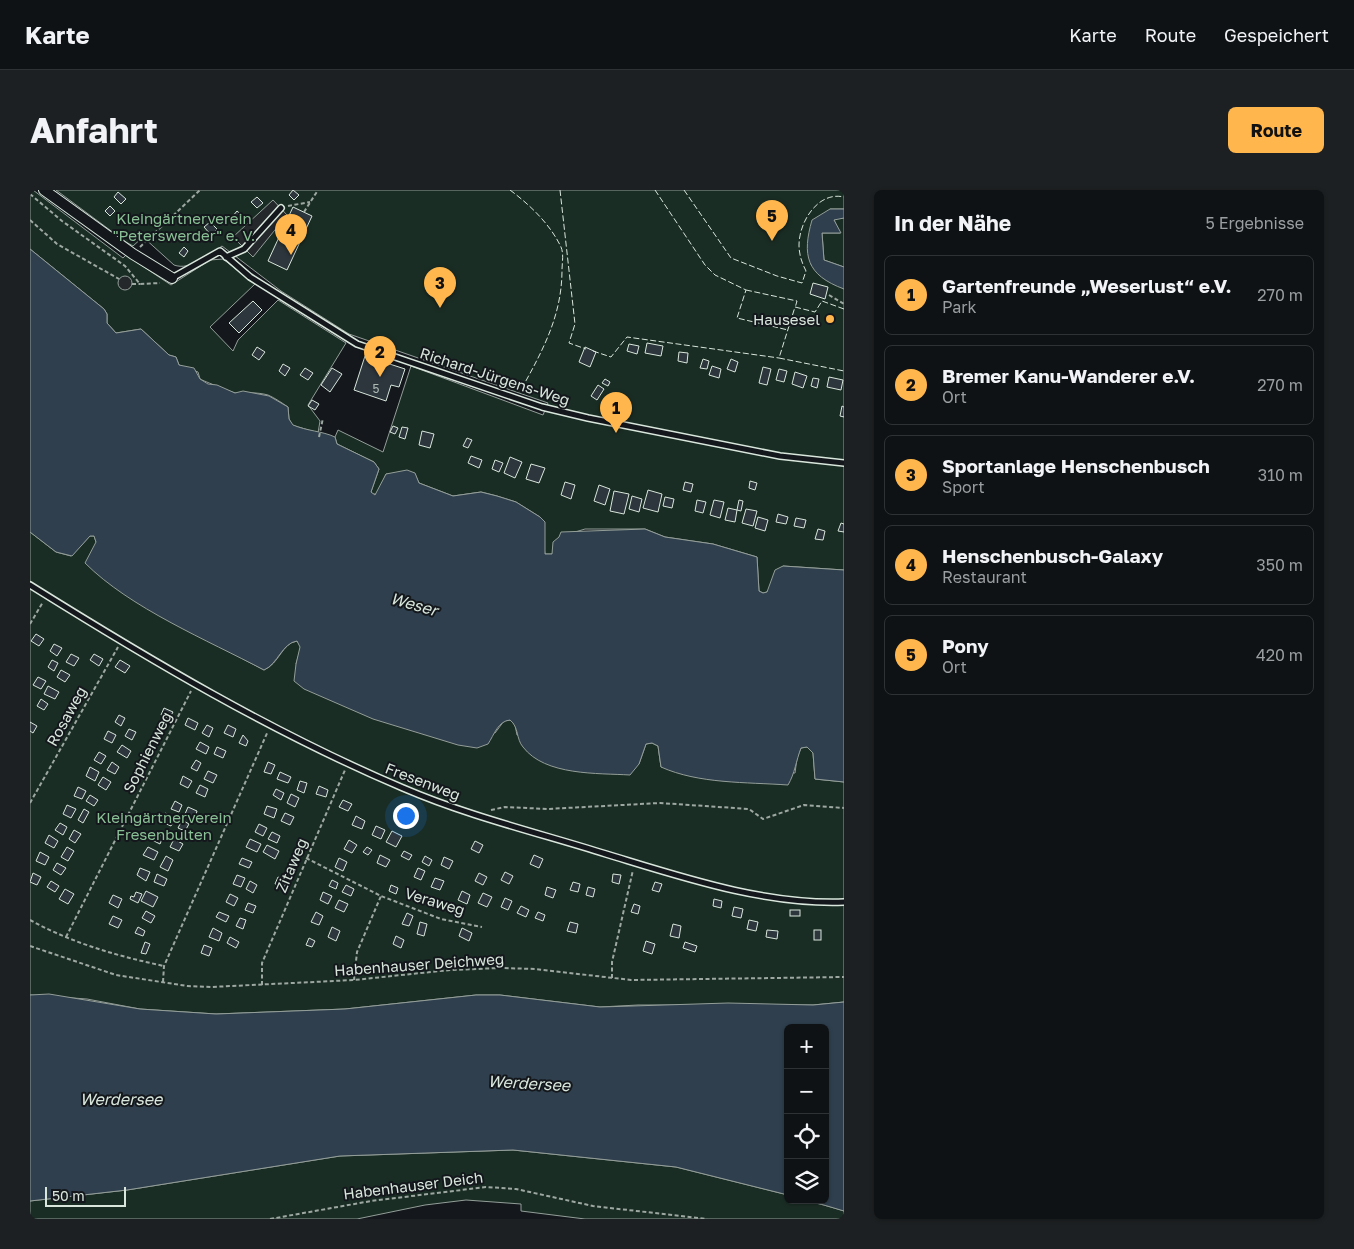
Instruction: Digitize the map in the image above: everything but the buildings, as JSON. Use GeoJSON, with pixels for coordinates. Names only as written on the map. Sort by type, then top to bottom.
{"type":"FeatureCollection","features":[{"type":"Feature","properties":{"kind":"street"},"geometry":{"type":"LineString","coordinates":[[44,190],[133,254],[172,278]]}},
{"type":"Feature","properties":{"kind":"lane"},"geometry":{"type":"LineString","coordinates":[[172,278],[220,251],[226,256],[244,248],[281,208]]}},
{"type":"Feature","properties":{"kind":"lane","name":"Richard-Jürgens-Weg"},"geometry":{"type":"LineString","coordinates":[[226,256],[250,277],[353,343],[542,407],[770,454],[844,463]]}},
{"type":"Feature","properties":{"kind":"lane","name":"Fresenweg"},"geometry":{"type":"LineString","coordinates":[[30,585],[194,685],[348,763],[405,789],[476,814],[635,863],[719,886],[778,898],[844,902]]}},
{"type":"Feature","properties":{"kind":"path"},"geometry":{"type":"LineString","coordinates":[[133,254],[200,190]]}},
{"type":"Feature","properties":{"kind":"path"},"geometry":{"type":"LineString","coordinates":[[304,212],[318,190]]}},
{"type":"Feature","properties":{"kind":"path"},"geometry":{"type":"LineString","coordinates":[[30,194],[62,221],[125,266],[140,284]]}},
{"type":"Feature","properties":{"kind":"path"},"geometry":{"type":"LineString","coordinates":[[281,208],[310,202]]}},
{"type":"Feature","properties":{"kind":"path"},"geometry":{"type":"LineString","coordinates":[[30,220],[57,244],[119,279]]}},
{"type":"Feature","properties":{"kind":"path"},"geometry":{"type":"LineString","coordinates":[[132,284],[164,283],[172,278]]}},
{"type":"Feature","properties":{"kind":"path"},"geometry":{"type":"LineString","coordinates":[[830,295],[844,304]]}},
{"type":"Feature","properties":{"kind":"path"},"geometry":{"type":"LineString","coordinates":[[319,437],[323,418]]}},
{"type":"Feature","properties":{"kind":"path"},"geometry":{"type":"LineString","coordinates":[[30,624],[47,596]]}},
{"type":"Feature","properties":{"kind":"path","name":"Rosaweg"},"geometry":{"type":"LineString","coordinates":[[30,803],[122,641]]}},
{"type":"Feature","properties":{"kind":"path","name":"Sophienweg"},"geometry":{"type":"LineString","coordinates":[[66,937],[194,685]]}},
{"type":"Feature","properties":{"kind":"path"},"geometry":{"type":"LineString","coordinates":[[163,983],[164,966],[271,724]]}},
{"type":"Feature","properties":{"kind":"path","name":"Zitaweg"},"geometry":{"type":"LineString","coordinates":[[262,985],[262,963],[348,763]]}},
{"type":"Feature","properties":{"kind":"path"},"geometry":{"type":"LineString","coordinates":[[476,814],[505,807],[547,808],[660,803],[750,809],[763,819],[804,805],[844,808]]}},
{"type":"Feature","properties":{"kind":"path","name":"Veraweg"},"geometry":{"type":"LineString","coordinates":[[306,858],[381,896],[441,918],[482,927]]}},
{"type":"Feature","properties":{"kind":"path"},"geometry":{"type":"LineString","coordinates":[[612,979],[612,962],[635,863]]}},
{"type":"Feature","properties":{"kind":"path","name":"Veraweg"},"geometry":{"type":"LineString","coordinates":[[354,980],[354,963],[381,896]]}},
{"type":"Feature","properties":{"kind":"path"},"geometry":{"type":"LineString","coordinates":[[30,920],[66,937],[113,955],[164,966]]}},
{"type":"Feature","properties":{"kind":"path","name":"Habenhauser Deichweg"},"geometry":{"type":"LineString","coordinates":[[30,946],[116,975],[163,983],[211,987],[354,980],[450,970],[501,968],[612,979],[844,977]]}},
{"type":"Feature","properties":{"kind":"path","name":"Habenhauser Deich"},"geometry":{"type":"LineString","coordinates":[[270,1219],[371,1200],[486,1186],[516,1189],[593,1206],[707,1219]]}},
{"type":"Feature","properties":{"kind":"green space"},"geometry":{"type":"Polygon","coordinates":[[[30,190],[33,190],[123,258],[126,255],[171,285],[210,260],[223,259],[255,284],[210,327],[233,351],[238,340],[278,300],[346,343],[308,405],[320,421],[318,433],[292,425],[289,419],[288,407],[268,395],[236,393],[200,379],[198,372],[179,365],[176,357],[169,355],[141,329],[116,333],[107,323],[107,314],[104,309],[30,249],[30,190]]]}},
{"type":"Feature","properties":{"kind":"green space","name":"Kleingärtnerverein \"Peterswerder\" e. V."},"geometry":{"type":"Polygon","coordinates":[[[56,190],[844,190],[844,209],[830,209],[811,265],[821,275],[844,289],[844,570],[783,566],[767,592],[763,593],[759,591],[757,557],[713,544],[665,537],[645,529],[585,529],[559,537],[552,554],[545,554],[540,517],[516,502],[481,492],[453,496],[419,483],[415,474],[386,474],[378,494],[373,494],[371,492],[379,469],[374,462],[337,444],[335,437],[338,430],[383,452],[411,366],[543,415],[548,403],[349,334],[281,291],[222,246],[193,264],[186,266],[174,265],[143,237],[133,246],[56,190]]]}},
{"type":"Feature","properties":{"kind":"green space"},"geometry":{"type":"Polygon","coordinates":[[[844,218],[844,267],[824,260],[822,233],[840,233],[834,220],[844,218]]]}},
{"type":"Feature","properties":{"kind":"green space","name":"Kleingärtnerverein Fresenbulten"},"geometry":{"type":"Polygon","coordinates":[[[30,532],[56,552],[71,556],[90,536],[94,536],[96,542],[192,632],[264,670],[273,663],[284,649],[297,641],[301,647],[296,664],[495,733],[504,721],[510,720],[515,725],[517,735],[639,764],[646,744],[652,743],[658,746],[661,767],[795,773],[797,758],[801,748],[807,747],[813,753],[815,779],[844,782],[844,1002],[813,1005],[638,1005],[600,1007],[500,995],[476,995],[345,1009],[216,1014],[140,1009],[87,999],[30,995],[30,532]]]}},
{"type":"Feature","properties":{"kind":"green space"},"geometry":{"type":"Polygon","coordinates":[[[513,1150],[676,1167],[784,1194],[784,1204],[818,1204],[844,1211],[844,1219],[585,1219],[521,1211],[521,1204],[466,1200],[425,1205],[357,1219],[30,1219],[30,1201],[127,1190],[340,1156],[513,1150]]]}},
{"type":"Feature","properties":{"kind":"shaded area"},"geometry":{"type":"Polygon","coordinates":[[[273,200],[287,215],[253,257],[233,237],[273,200]]]}},
{"type":"Feature","properties":{"kind":"shaded area"},"geometry":{"type":"Polygon","coordinates":[[[125,276],[130,278],[132,283],[130,288],[125,290],[120,288],[118,283],[120,278],[125,276]]]}},
{"type":"Feature","properties":{"kind":"water"},"geometry":{"type":"Polygon","coordinates":[[[830,209],[844,209],[844,218],[834,220],[841,233],[822,233],[824,260],[844,267],[844,289],[822,277],[810,262],[808,254],[807,244],[812,220],[830,209]]]}},
{"type":"Feature","properties":{"kind":"water","name":"Weser"},"geometry":{"type":"Polygon","coordinates":[[[30,249],[104,309],[107,314],[107,323],[116,333],[141,329],[169,355],[176,357],[179,365],[194,368],[200,379],[208,384],[217,385],[235,393],[243,391],[269,396],[288,407],[289,419],[293,425],[335,437],[337,444],[374,462],[379,469],[371,492],[375,495],[386,474],[407,470],[415,473],[419,483],[453,496],[481,492],[516,502],[545,522],[545,554],[552,554],[553,542],[559,537],[561,532],[645,529],[665,537],[713,544],[757,557],[759,591],[763,593],[767,592],[775,570],[783,566],[844,570],[844,782],[815,779],[813,753],[807,747],[801,748],[788,785],[723,781],[676,773],[661,767],[658,746],[652,743],[646,744],[639,764],[630,775],[588,773],[558,768],[544,763],[523,747],[515,726],[510,720],[499,726],[488,744],[477,748],[458,745],[373,719],[304,689],[294,681],[300,647],[297,641],[287,646],[273,663],[264,670],[146,609],[103,579],[85,563],[96,542],[94,536],[90,536],[72,556],[56,552],[30,532],[30,249]]]}},
{"type":"Feature","properties":{"kind":"water","name":"Werdersee"},"geometry":{"type":"Polygon","coordinates":[[[49,994],[140,1009],[216,1014],[345,1009],[476,995],[500,995],[600,1007],[728,1003],[813,1005],[844,1002],[844,1211],[820,1204],[829,1204],[829,1024],[784,1024],[784,1194],[676,1167],[513,1150],[340,1156],[127,1190],[30,1201],[30,995],[49,994]]]}},
{"type":"Feature","properties":{"kind":"fence"},"geometry":{"type":"LineString","coordinates":[[510,190],[525,202],[545,223],[561,247],[563,256],[559,302],[555,317],[544,346],[522,388]]}},
{"type":"Feature","properties":{"kind":"fence"},"geometry":{"type":"LineString","coordinates":[[560,190],[575,324],[569,343],[586,349]]}},
{"type":"Feature","properties":{"kind":"fence"},"geometry":{"type":"LineString","coordinates":[[655,190],[705,265],[715,275],[746,290],[737,318],[788,330]]}},
{"type":"Feature","properties":{"kind":"fence"},"geometry":{"type":"LineString","coordinates":[[684,190],[731,258],[777,276],[802,283],[806,271],[801,259],[799,245],[802,227],[806,218],[818,203],[835,196],[844,197]]}},
{"type":"Feature","properties":{"kind":"fence"},"geometry":{"type":"LineString","coordinates":[[746,290],[797,301],[795,308]]}},
{"type":"Feature","properties":{"kind":"fence"},"geometry":{"type":"LineString","coordinates":[[844,309],[822,301],[815,312],[795,307],[779,358],[844,371]]}},
{"type":"Feature","properties":{"kind":"fence"},"geometry":{"type":"LineString","coordinates":[[593,351],[611,357],[627,337],[779,358]]}},
{"type":"Feature","properties":{"kind":"place","name":"Pony"},"geometry":{"type":"Point","coordinates":[772,241]}},
{"type":"Feature","properties":{"kind":"place","name":"Henschenbusch-Galaxy"},"geometry":{"type":"Point","coordinates":[291,255]}},
{"type":"Feature","properties":{"kind":"place","name":"Sportanlage Henschenbusch"},"geometry":{"type":"Point","coordinates":[440,308]}},
{"type":"Feature","properties":{"kind":"place","name":"Hausesel"},"geometry":{"type":"Point","coordinates":[830,319]}},
{"type":"Feature","properties":{"kind":"place","name":"Bremer Kanu-Wanderer e.V."},"geometry":{"type":"Point","coordinates":[380,377]}},
{"type":"Feature","properties":{"kind":"place","name":"Gartenfreunde „Weserlust“ e.V."},"geometry":{"type":"Point","coordinates":[616,433]}}]}
